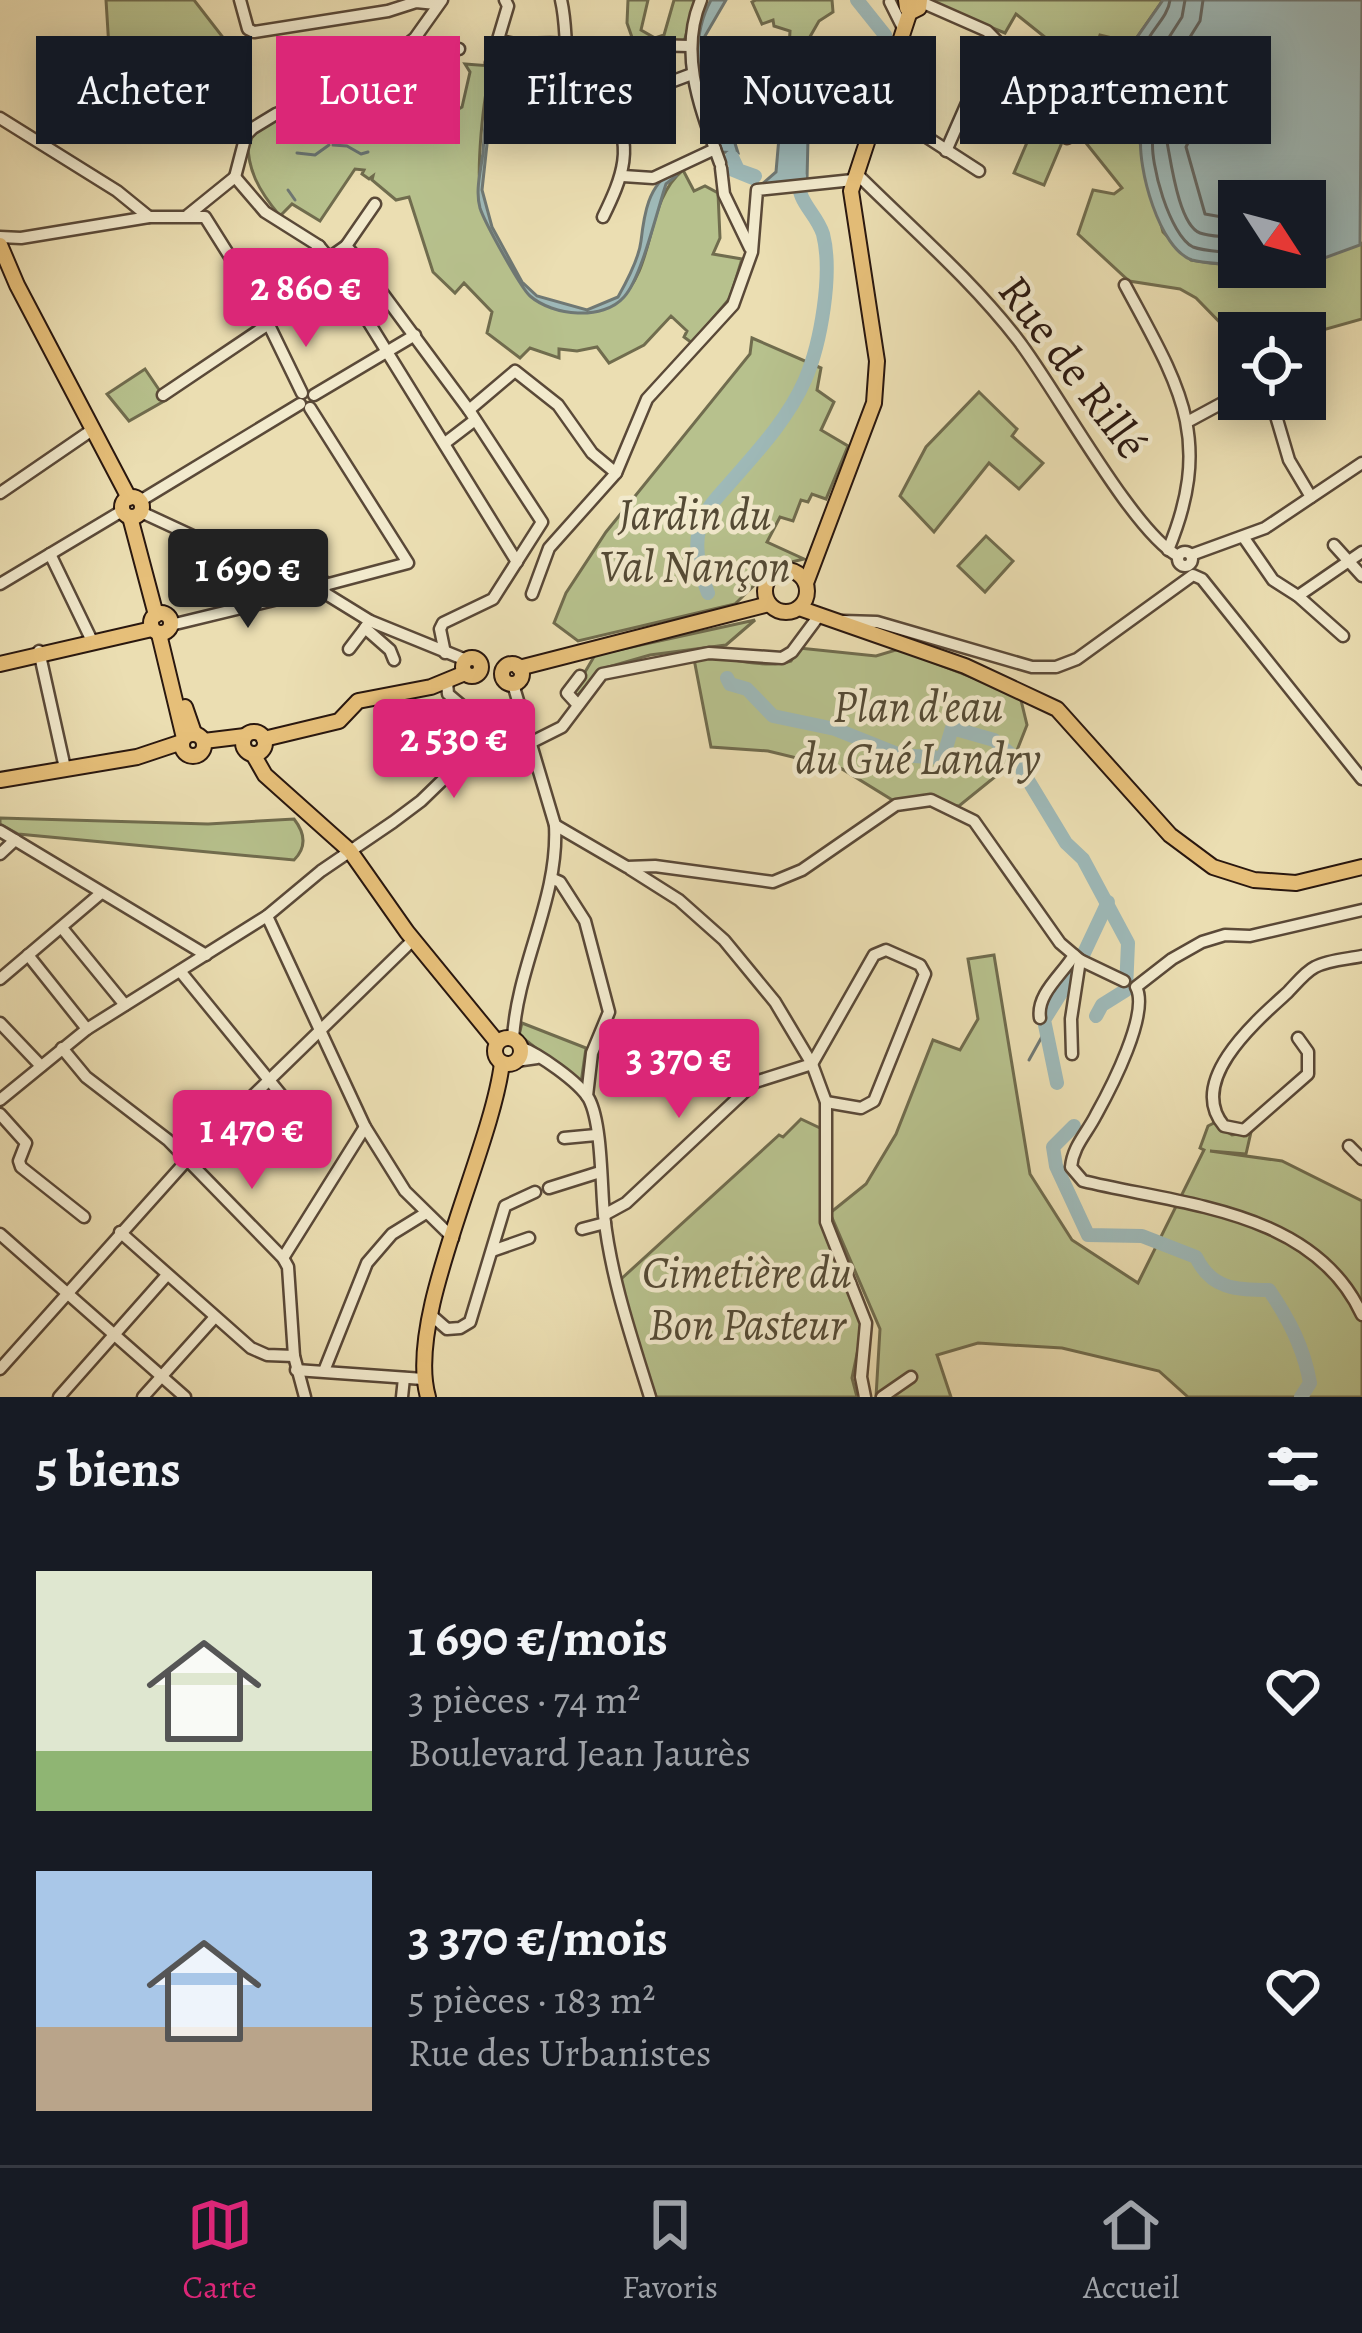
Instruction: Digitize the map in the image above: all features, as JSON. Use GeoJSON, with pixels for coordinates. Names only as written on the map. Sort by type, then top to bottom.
{"type":"FeatureCollection","features":[{"type":"Feature","properties":{"kind":"main road"},"geometry":{"type":"LineString","coordinates":[[900,36],[905,3]]}},
{"type":"Feature","properties":{"kind":"main road"},"geometry":{"type":"LineString","coordinates":[[865,144],[851,191],[874,340],[876,382],[868,424],[801,595],[781,612],[767,598],[768,580],[778,571],[801,595],[821,613],[965,666],[1057,709],[1170,835],[1213,867],[1254,880],[1296,884],[1362,867]]}},
{"type":"Feature","properties":{"kind":"main road"},"geometry":{"type":"LineString","coordinates":[[0,241],[6,276],[133,509],[192,743]]}},
{"type":"Feature","properties":{"kind":"main road"},"geometry":{"type":"LineString","coordinates":[[801,595],[818,617],[847,623]]}},
{"type":"Feature","properties":{"kind":"main road"},"geometry":{"type":"LineString","coordinates":[[0,780],[192,743],[253,745],[339,721],[358,701],[447,682],[473,667],[510,674],[730,616],[767,598]]}},
{"type":"Feature","properties":{"kind":"main road"},"geometry":{"type":"LineString","coordinates":[[0,662],[161,624]]}},
{"type":"Feature","properties":{"kind":"main road"},"geometry":{"type":"LineString","coordinates":[[253,745],[278,786],[350,851],[413,940],[510,1052],[431,1315],[423,1379],[428,1397]]}},
{"type":"Feature","properties":{"kind":"street"},"geometry":{"type":"LineString","coordinates":[[240,0],[248,28],[254,32],[388,11],[416,2],[439,2]]}},
{"type":"Feature","properties":{"kind":"street"},"geometry":{"type":"LineString","coordinates":[[501,36],[508,6],[505,0]]}},
{"type":"Feature","properties":{"kind":"street"},"geometry":{"type":"LineString","coordinates":[[561,0],[564,36]]}},
{"type":"Feature","properties":{"kind":"street"},"geometry":{"type":"LineString","coordinates":[[701,0],[690,46],[692,74],[720,165],[724,194],[752,252]]}},
{"type":"Feature","properties":{"kind":"street"},"geometry":{"type":"LineString","coordinates":[[416,36],[439,2]]}},
{"type":"Feature","properties":{"kind":"street"},"geometry":{"type":"LineString","coordinates":[[905,3],[991,36]]}},
{"type":"Feature","properties":{"kind":"street"},"geometry":{"type":"LineString","coordinates":[[676,46],[690,46]]}},
{"type":"Feature","properties":{"kind":"street"},"geometry":{"type":"LineString","coordinates":[[676,79],[692,74]]}},
{"type":"Feature","properties":{"kind":"street"},"geometry":{"type":"LineString","coordinates":[[192,216],[235,177],[246,135],[276,115]]}},
{"type":"Feature","properties":{"kind":"street"},"geometry":{"type":"LineString","coordinates":[[0,118],[149,217]]}},
{"type":"Feature","properties":{"kind":"street"},"geometry":{"type":"LineString","coordinates":[[946,151],[960,119]]}},
{"type":"Feature","properties":{"kind":"street"},"geometry":{"type":"LineString","coordinates":[[603,217],[623,176],[624,144]]}},
{"type":"Feature","properties":{"kind":"street"},"geometry":{"type":"LineString","coordinates":[[936,144],[979,170]]}},
{"type":"Feature","properties":{"kind":"street"},"geometry":{"type":"LineString","coordinates":[[623,176],[653,178],[715,149]]}},
{"type":"Feature","properties":{"kind":"street"},"geometry":{"type":"LineString","coordinates":[[235,177],[266,212],[319,246],[446,442],[483,512],[520,557],[542,562]]}},
{"type":"Feature","properties":{"kind":"street"},"geometry":{"type":"LineString","coordinates":[[532,594],[542,562],[561,531],[616,473],[646,399],[729,311],[752,252],[757,190],[854,177]]}},
{"type":"Feature","properties":{"kind":"street","name":"Rue de Rillé"},"geometry":{"type":"LineString","coordinates":[[854,177],[1017,338],[1121,493],[1362,779]]}},
{"type":"Feature","properties":{"kind":"street"},"geometry":{"type":"LineString","coordinates":[[331,263],[375,204]]}},
{"type":"Feature","properties":{"kind":"street"},"geometry":{"type":"LineString","coordinates":[[0,241],[149,217],[205,218],[267,315],[331,443],[408,563],[161,624]]}},
{"type":"Feature","properties":{"kind":"street"},"geometry":{"type":"LineString","coordinates":[[163,395],[281,303],[319,246]]}},
{"type":"Feature","properties":{"kind":"street"},"geometry":{"type":"LineString","coordinates":[[346,246],[472,415],[540,519],[489,602],[443,623],[445,653]]}},
{"type":"Feature","properties":{"kind":"street"},"geometry":{"type":"LineString","coordinates":[[1125,285],[1189,421],[1186,566]]}},
{"type":"Feature","properties":{"kind":"street"},"geometry":{"type":"LineString","coordinates":[[0,584],[133,509],[415,335]]}},
{"type":"Feature","properties":{"kind":"street"},"geometry":{"type":"LineString","coordinates":[[446,442],[515,371],[559,405],[592,453],[616,473]]}},
{"type":"Feature","properties":{"kind":"street"},"geometry":{"type":"LineString","coordinates":[[1189,421],[1218,405]]}},
{"type":"Feature","properties":{"kind":"street"},"geometry":{"type":"LineString","coordinates":[[1277,420],[1289,460],[1311,497]]}},
{"type":"Feature","properties":{"kind":"street"},"geometry":{"type":"LineString","coordinates":[[0,493],[92,430]]}},
{"type":"Feature","properties":{"kind":"street"},"geometry":{"type":"LineString","coordinates":[[847,623],[877,622],[1032,668],[1056,667],[1077,659],[1186,566],[1244,538],[1362,463]]}},
{"type":"Feature","properties":{"kind":"street"},"geometry":{"type":"LineString","coordinates":[[133,509],[250,563],[294,589]]}},
{"type":"Feature","properties":{"kind":"street"},"geometry":{"type":"LineString","coordinates":[[1244,538],[1273,580],[1343,636]]}},
{"type":"Feature","properties":{"kind":"street"},"geometry":{"type":"LineString","coordinates":[[1334,545],[1362,576]]}},
{"type":"Feature","properties":{"kind":"street"},"geometry":{"type":"LineString","coordinates":[[1298,596],[1362,552]]}},
{"type":"Feature","properties":{"kind":"street"},"geometry":{"type":"LineString","coordinates":[[50,554],[92,641]]}},
{"type":"Feature","properties":{"kind":"street"},"geometry":{"type":"LineString","coordinates":[[247,601],[250,563]]}},
{"type":"Feature","properties":{"kind":"street"},"geometry":{"type":"LineString","coordinates":[[161,624],[294,589],[317,588],[368,625],[394,660]]}},
{"type":"Feature","properties":{"kind":"street"},"geometry":{"type":"LineString","coordinates":[[798,642],[801,595]]}},
{"type":"Feature","properties":{"kind":"street"},"geometry":{"type":"LineString","coordinates":[[530,743],[562,727],[602,674],[709,652],[782,658],[818,617]]}},
{"type":"Feature","properties":{"kind":"street"},"geometry":{"type":"LineString","coordinates":[[349,649],[368,625]]}},
{"type":"Feature","properties":{"kind":"street"},"geometry":{"type":"LineString","coordinates":[[368,625],[473,667]]}},
{"type":"Feature","properties":{"kind":"street"},"geometry":{"type":"LineString","coordinates":[[39,653],[65,768]]}},
{"type":"Feature","properties":{"kind":"street"},"geometry":{"type":"LineString","coordinates":[[510,674],[555,825],[553,879],[510,1052],[546,1060],[589,1100]]}},
{"type":"Feature","properties":{"kind":"street"},"geometry":{"type":"LineString","coordinates":[[578,705],[567,692],[580,676]]}},
{"type":"Feature","properties":{"kind":"street"},"geometry":{"type":"LineString","coordinates":[[447,682],[448,694],[493,732]]}},
{"type":"Feature","properties":{"kind":"street"},"geometry":{"type":"LineString","coordinates":[[0,1100],[87,1029],[267,916],[421,801],[520,705]]}},
{"type":"Feature","properties":{"kind":"street"},"geometry":{"type":"LineString","coordinates":[[627,867],[655,866],[773,882],[802,870],[896,805],[931,800],[974,821],[1060,943],[1130,984],[1142,1002],[1118,1072],[1072,1155],[1076,1176],[1244,1217],[1266,1227],[1309,1248],[1348,1286],[1362,1315]]}},
{"type":"Feature","properties":{"kind":"street"},"geometry":{"type":"LineString","coordinates":[[555,825],[679,900],[724,940],[775,1002],[812,1064],[826,1102],[826,1222],[866,1323],[861,1376],[865,1397]]}},
{"type":"Feature","properties":{"kind":"street"},"geometry":{"type":"LineString","coordinates":[[0,854],[6,835],[206,955]]}},
{"type":"Feature","properties":{"kind":"street"},"geometry":{"type":"LineString","coordinates":[[553,879],[560,882],[585,921],[609,1012],[592,1053],[589,1100],[621,1310],[650,1397]]}},
{"type":"Feature","properties":{"kind":"street"},"geometry":{"type":"LineString","coordinates":[[0,979],[100,894]]}},
{"type":"Feature","properties":{"kind":"street"},"geometry":{"type":"LineString","coordinates":[[1130,984],[1202,942],[1362,910]]}},
{"type":"Feature","properties":{"kind":"street"},"geometry":{"type":"LineString","coordinates":[[267,916],[365,1127],[405,1191],[453,1238]]}},
{"type":"Feature","properties":{"kind":"street"},"geometry":{"type":"LineString","coordinates":[[62,928],[125,1006]]}},
{"type":"Feature","properties":{"kind":"street"},"geometry":{"type":"LineString","coordinates":[[0,1369],[188,1159],[413,940]]}},
{"type":"Feature","properties":{"kind":"street"},"geometry":{"type":"LineString","coordinates":[[583,1229],[626,1203],[754,1082],[812,1064],[874,955],[886,950],[924,968],[874,1101],[861,1108],[826,1102]]}},
{"type":"Feature","properties":{"kind":"street"},"geometry":{"type":"LineString","coordinates":[[28,955],[87,1029]]}},
{"type":"Feature","properties":{"kind":"street"},"geometry":{"type":"LineString","coordinates":[[1298,1037],[1308,1052],[1308,1074],[1244,1130],[1224,1126],[1215,1116],[1213,1102],[1223,1064],[1237,1039],[1315,967],[1362,956]]}},
{"type":"Feature","properties":{"kind":"street"},"geometry":{"type":"LineString","coordinates":[[1040,1018],[1042,998],[1077,957]]}},
{"type":"Feature","properties":{"kind":"street"},"geometry":{"type":"LineString","coordinates":[[1072,1054],[1077,957]]}},
{"type":"Feature","properties":{"kind":"street"},"geometry":{"type":"LineString","coordinates":[[180,971],[304,1124]]}},
{"type":"Feature","properties":{"kind":"street"},"geometry":{"type":"LineString","coordinates":[[0,1024],[41,1066]]}},
{"type":"Feature","properties":{"kind":"street"},"geometry":{"type":"LineString","coordinates":[[62,1048],[86,1077],[188,1159],[283,1258],[289,1267],[295,1363],[304,1397]]}},
{"type":"Feature","properties":{"kind":"street"},"geometry":{"type":"LineString","coordinates":[[0,1114],[26,1143],[21,1166],[84,1217]]}},
{"type":"Feature","properties":{"kind":"street"},"geometry":{"type":"LineString","coordinates":[[283,1258],[365,1127]]}},
{"type":"Feature","properties":{"kind":"street"},"geometry":{"type":"LineString","coordinates":[[564,1138],[596,1136]]}},
{"type":"Feature","properties":{"kind":"street"},"geometry":{"type":"LineString","coordinates":[[1349,1146],[1362,1159]]}},
{"type":"Feature","properties":{"kind":"street"},"geometry":{"type":"LineString","coordinates":[[549,1188],[600,1172]]}},
{"type":"Feature","properties":{"kind":"street"},"geometry":{"type":"LineString","coordinates":[[431,1315],[447,1329],[470,1322],[507,1203],[536,1192]]}},
{"type":"Feature","properties":{"kind":"street"},"geometry":{"type":"LineString","coordinates":[[324,1371],[367,1263],[392,1234],[426,1213]]}},
{"type":"Feature","properties":{"kind":"street"},"geometry":{"type":"LineString","coordinates":[[120,1232],[259,1353],[324,1371],[423,1379]]}},
{"type":"Feature","properties":{"kind":"street"},"geometry":{"type":"LineString","coordinates":[[0,1234],[185,1397]]}},
{"type":"Feature","properties":{"kind":"street"},"geometry":{"type":"LineString","coordinates":[[493,1251],[529,1238]]}},
{"type":"Feature","properties":{"kind":"street"},"geometry":{"type":"LineString","coordinates":[[59,1397],[167,1275]]}},
{"type":"Feature","properties":{"kind":"street"},"geometry":{"type":"LineString","coordinates":[[143,1397],[215,1317]]}},
{"type":"Feature","properties":{"kind":"street"},"geometry":{"type":"LineString","coordinates":[[882,1397],[911,1377]]}},
{"type":"Feature","properties":{"kind":"street"},"geometry":{"type":"LineString","coordinates":[[402,1397],[404,1378]]}},
{"type":"Feature","properties":{"kind":"green space"},"geometry":{"type":"Polygon","coordinates":[[[106,0],[194,0],[222,36],[108,36],[106,0]]]}},
{"type":"Feature","properties":{"kind":"green space"},"geometry":{"type":"Polygon","coordinates":[[[628,0],[648,0],[641,30],[652,36],[632,36],[628,0]]]}},
{"type":"Feature","properties":{"kind":"green space"},"geometry":{"type":"Polygon","coordinates":[[[674,0],[696,0],[684,42],[676,43],[676,36],[661,36],[674,0]]]}},
{"type":"Feature","properties":{"kind":"green space"},"geometry":{"type":"Polygon","coordinates":[[[832,0],[833,12],[819,21],[810,36],[790,36],[790,31],[774,26],[773,20],[762,24],[752,2],[832,0]]]}},
{"type":"Feature","properties":{"kind":"green space"},"geometry":{"type":"Polygon","coordinates":[[[932,0],[1163,0],[1138,36],[1044,36],[1016,14],[1005,33],[932,0]]]}},
{"type":"Feature","properties":{"kind":"green space"},"geometry":{"type":"Polygon","coordinates":[[[465,64],[484,65],[482,205],[518,278],[531,294],[562,309],[586,311],[618,301],[639,271],[662,199],[683,170],[694,191],[705,186],[718,193],[720,238],[713,254],[742,259],[730,298],[692,343],[671,316],[644,345],[609,363],[597,347],[559,349],[559,358],[530,348],[520,358],[487,333],[492,312],[464,283],[455,293],[433,272],[409,197],[396,200],[373,176],[369,179],[362,174],[364,170],[355,169],[320,221],[292,204],[280,216],[255,179],[249,159],[252,133],[273,117],[276,144],[460,144],[460,108],[470,72],[465,64]]]}},
{"type":"Feature","properties":{"kind":"green space"},"geometry":{"type":"Polygon","coordinates":[[[1026,144],[1061,144],[1044,185],[1014,173],[1026,144]]]}},
{"type":"Feature","properties":{"kind":"green space"},"geometry":{"type":"Polygon","coordinates":[[[1087,144],[1140,144],[1163,232],[1191,260],[1218,264],[1218,288],[1326,288],[1326,256],[1362,243],[1362,319],[1326,329],[1326,312],[1218,312],[1218,321],[1180,289],[1129,281],[1078,234],[1093,190],[1114,194],[1122,188],[1087,144]]]}},
{"type":"Feature","properties":{"kind":"green space","name":"Jardin du Val Nançon"},"geometry":{"type":"Polygon","coordinates":[[[752,338],[821,368],[817,390],[834,402],[821,430],[848,446],[826,499],[812,494],[808,502],[801,500],[793,521],[780,517],[767,542],[804,559],[774,566],[735,604],[578,641],[554,623],[566,593],[606,532],[750,354],[752,338]]]}},
{"type":"Feature","properties":{"kind":"green space"},"geometry":{"type":"Polygon","coordinates":[[[145,369],[166,400],[129,421],[107,394],[145,369]]]}},
{"type":"Feature","properties":{"kind":"green space"},"geometry":{"type":"Polygon","coordinates":[[[979,392],[1017,429],[1012,436],[1043,463],[1019,489],[989,463],[934,532],[900,496],[926,447],[979,392]]]}},
{"type":"Feature","properties":{"kind":"green space"},"geometry":{"type":"Polygon","coordinates":[[[986,536],[1013,561],[985,592],[958,566],[986,536]]]}},
{"type":"Feature","properties":{"kind":"green space"},"geometry":{"type":"Polygon","coordinates":[[[755,620],[726,645],[650,655],[601,669],[576,697],[572,694],[595,655],[755,620]]]}},
{"type":"Feature","properties":{"kind":"green space","name":"Plan d'eau du Gué Landry"},"geometry":{"type":"Polygon","coordinates":[[[799,648],[876,656],[899,649],[1020,696],[1027,725],[1012,763],[959,806],[894,801],[842,769],[768,751],[711,747],[694,659],[779,664],[791,661],[799,648]]]}},
{"type":"Feature","properties":{"kind":"green space"},"geometry":{"type":"Polygon","coordinates":[[[0,818],[208,824],[294,819],[303,845],[294,860],[18,834],[0,824],[0,818]]]}},
{"type":"Feature","properties":{"kind":"green space"},"geometry":{"type":"Polygon","coordinates":[[[994,955],[1030,1174],[1072,1240],[1138,1283],[1204,1150],[1200,1148],[1208,1126],[1214,1123],[1232,1135],[1251,1132],[1246,1154],[1210,1151],[1282,1161],[1362,1201],[1362,1397],[1188,1397],[1159,1371],[1062,1348],[978,1343],[937,1355],[951,1397],[876,1397],[880,1329],[830,1213],[866,1184],[896,1134],[933,1040],[960,1050],[978,1019],[968,959],[994,955]]]}},
{"type":"Feature","properties":{"kind":"green space"},"geometry":{"type":"Polygon","coordinates":[[[522,1023],[586,1048],[581,1083],[519,1035],[522,1023]]]}},
{"type":"Feature","properties":{"kind":"green space","name":"Cimetière du Bon Pasteur"},"geometry":{"type":"Polygon","coordinates":[[[801,1119],[822,1129],[822,1222],[863,1325],[852,1378],[857,1397],[656,1397],[624,1307],[620,1280],[801,1119]]]}},
{"type":"Feature","properties":{"kind":"water"},"geometry":{"type":"Polygon","coordinates":[[[711,0],[726,0],[705,36],[700,36],[700,76],[699,38],[711,0]]]}},
{"type":"Feature","properties":{"kind":"water"},"geometry":{"type":"Polygon","coordinates":[[[1163,0],[1362,0],[1360,245],[1326,257],[1326,180],[1218,180],[1218,263],[1192,260],[1180,253],[1153,205],[1141,144],[1271,144],[1271,36],[1138,36],[1163,0]]]}},
{"type":"Feature","properties":{"kind":"water"},"geometry":{"type":"Polygon","coordinates":[[[484,141],[482,190],[492,227],[522,282],[537,296],[587,310],[618,297],[638,255],[653,192],[673,171],[676,176],[666,184],[642,260],[624,297],[604,310],[578,313],[551,308],[530,296],[503,254],[480,208],[484,141]]]}},
{"type":"Feature","properties":{"kind":"water"},"geometry":{"type":"Polygon","coordinates":[[[718,144],[735,144],[738,153],[721,152],[718,144]]]}},
{"type":"Feature","properties":{"kind":"water"},"geometry":{"type":"Polygon","coordinates":[[[778,144],[808,144],[807,180],[761,185],[776,172],[778,144]]]}},
{"type":"Feature","properties":{"kind":"waterway"},"geometry":{"type":"LineString","coordinates":[[857,0],[885,36]]}},
{"type":"Feature","properties":{"kind":"waterway"},"geometry":{"type":"LineString","coordinates":[[297,153],[315,155],[329,145]]}},
{"type":"Feature","properties":{"kind":"waterway"},"geometry":{"type":"LineString","coordinates":[[333,145],[368,152]]}},
{"type":"Feature","properties":{"kind":"waterway"},"geometry":{"type":"LineString","coordinates":[[732,157],[738,170],[755,176]]}},
{"type":"Feature","properties":{"kind":"waterway"},"geometry":{"type":"LineString","coordinates":[[728,171],[755,182]]}},
{"type":"Feature","properties":{"kind":"waterway"},"geometry":{"type":"LineString","coordinates":[[708,593],[698,554],[701,523],[790,408],[811,365],[820,328],[826,250],[820,226],[800,193],[799,177]]}},
{"type":"Feature","properties":{"kind":"waterway"},"geometry":{"type":"LineString","coordinates":[[288,190],[295,200]]}},
{"type":"Feature","properties":{"kind":"waterway"},"geometry":{"type":"LineString","coordinates":[[727,678],[730,684],[747,689],[773,716],[835,729],[900,755],[943,758],[952,728],[994,740],[1014,757],[1066,843],[1083,859],[1128,943],[1126,990],[1102,1005],[1096,1016]]}},
{"type":"Feature","properties":{"kind":"waterway"},"geometry":{"type":"LineString","coordinates":[[1084,953],[1108,902]]}},
{"type":"Feature","properties":{"kind":"waterway"},"geometry":{"type":"LineString","coordinates":[[1057,1083],[1044,1020],[1076,969]]}},
{"type":"Feature","properties":{"kind":"waterway"},"geometry":{"type":"LineString","coordinates":[[1029,1060],[1044,1033]]}},
{"type":"Feature","properties":{"kind":"waterway"},"geometry":{"type":"LineString","coordinates":[[1074,1126],[1053,1147],[1056,1166],[1088,1235],[1142,1236],[1196,1257],[1209,1276],[1226,1286],[1269,1290],[1304,1358],[1310,1383],[1301,1397]]}}]}
